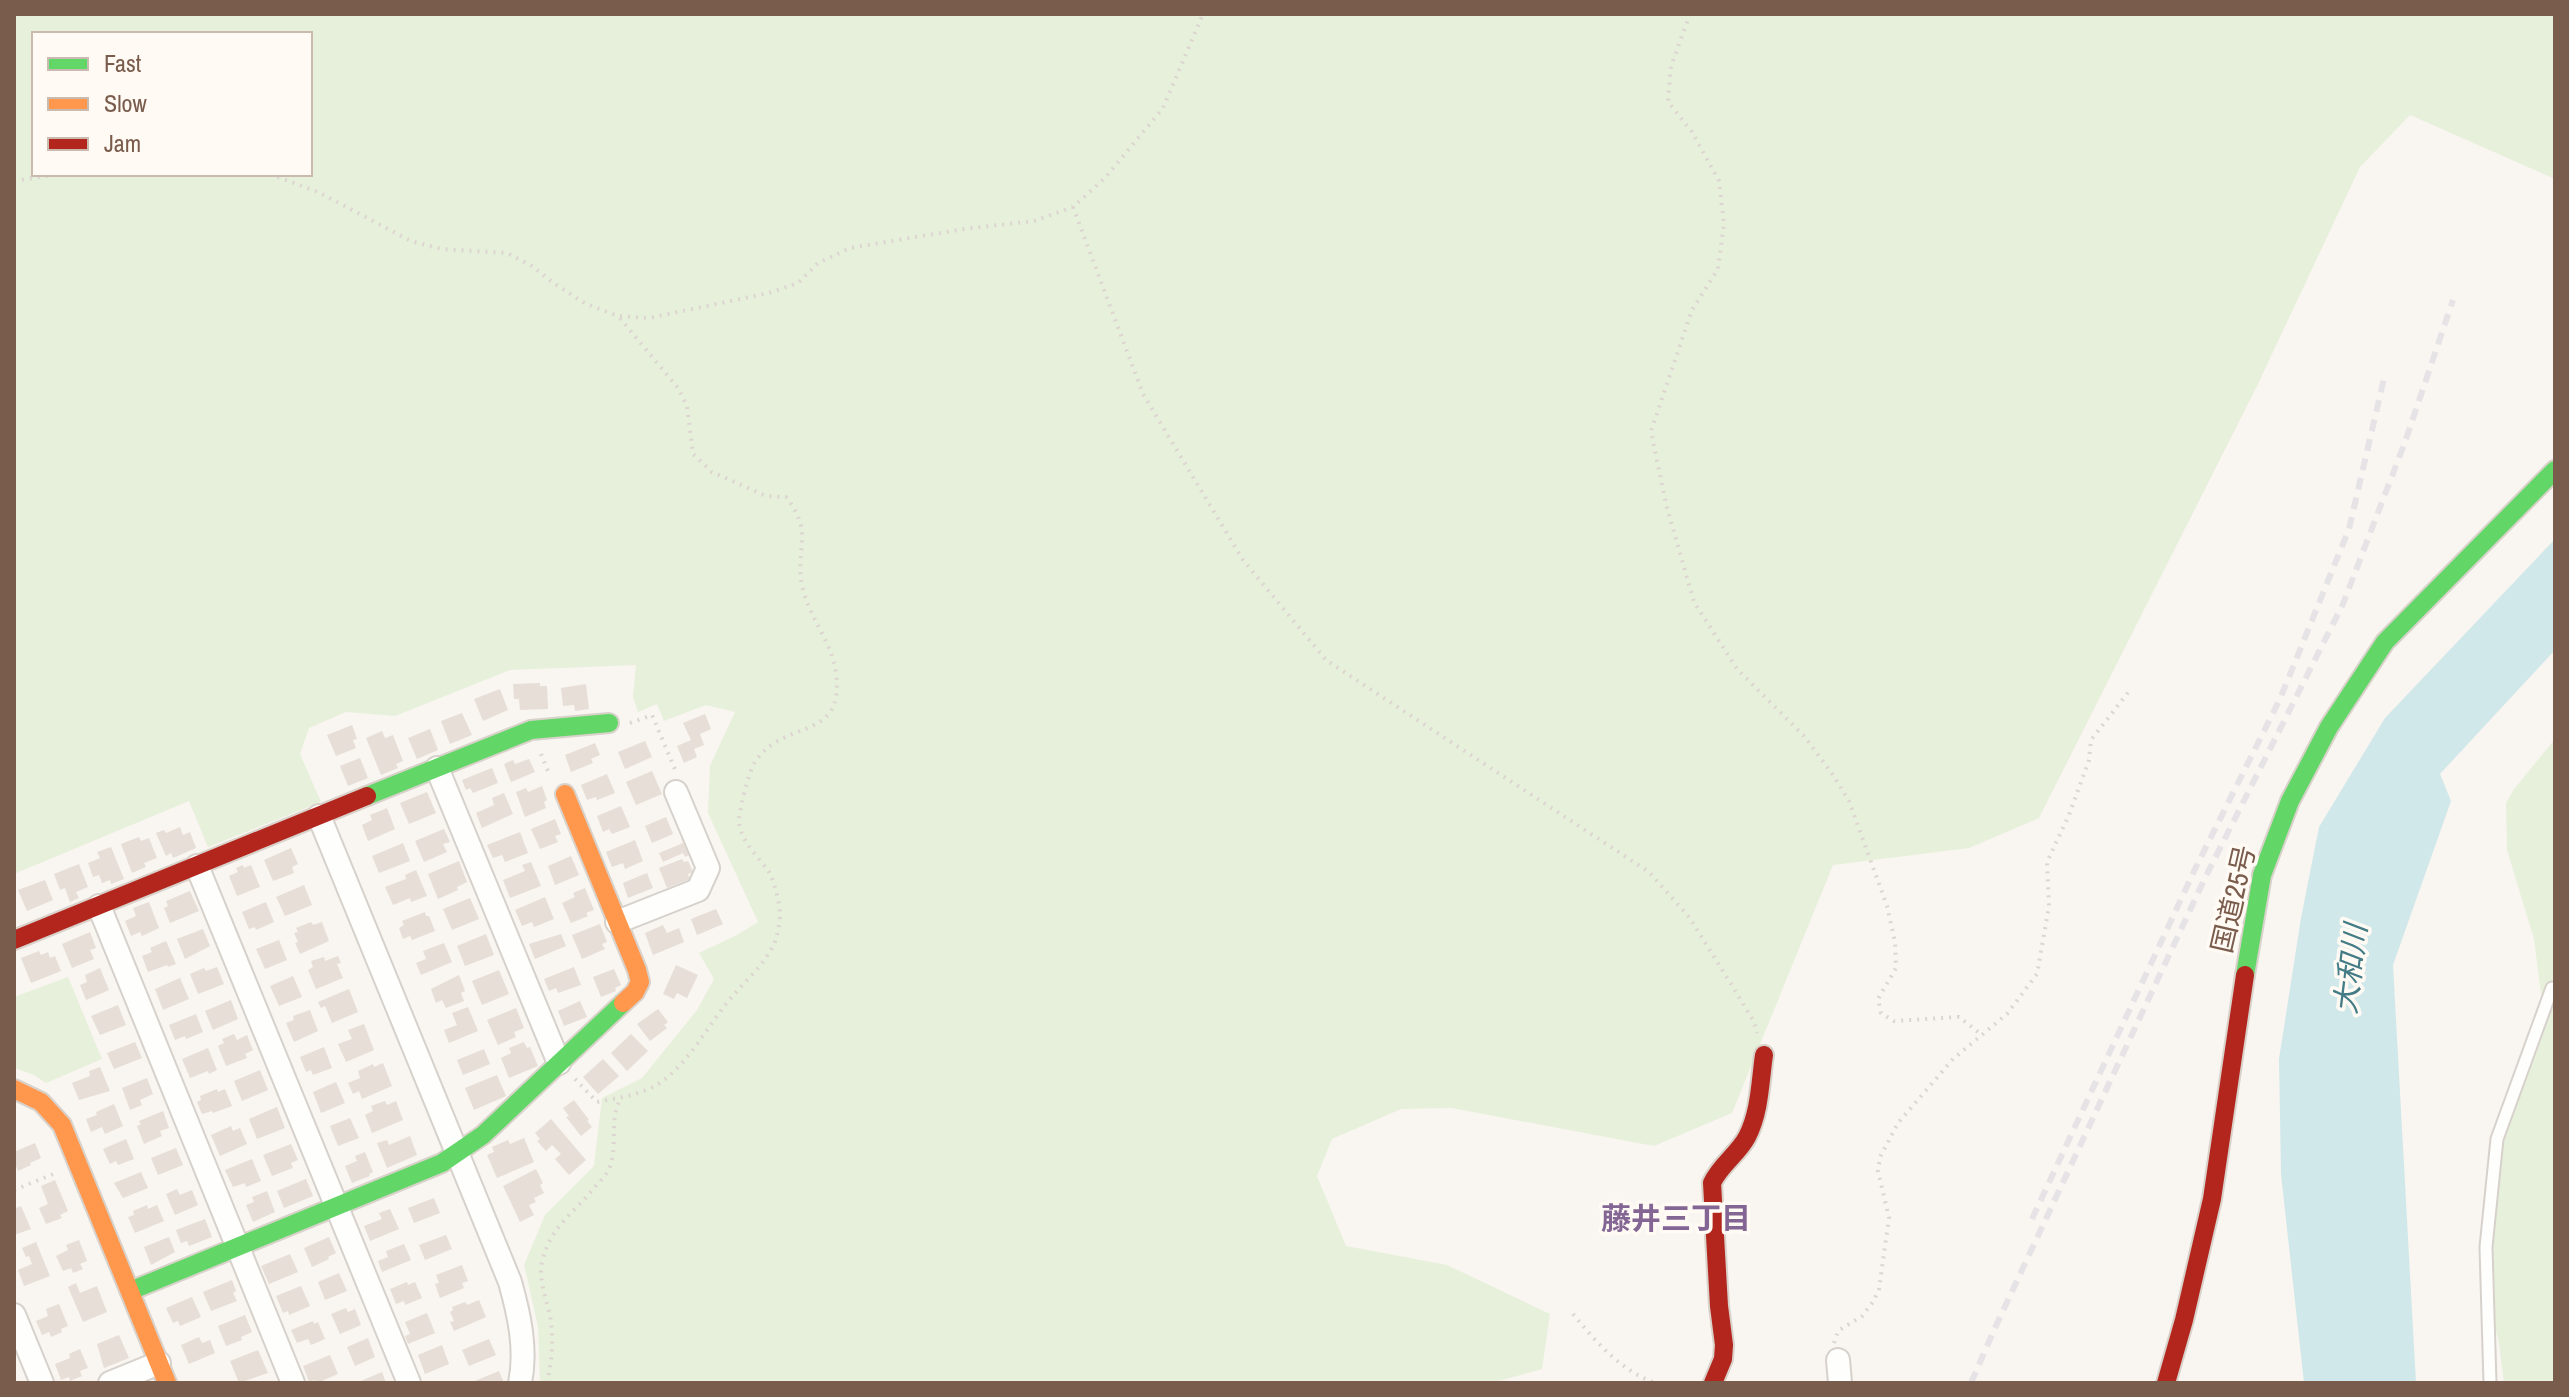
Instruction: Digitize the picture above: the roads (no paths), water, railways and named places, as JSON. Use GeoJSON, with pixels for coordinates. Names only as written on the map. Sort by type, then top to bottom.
{"type":"FeatureCollection","features":[{"type":"Feature","properties":{"kind":"main road","name":"国道25号"},"geometry":{"type":"LineString","coordinates":[[2166,1383],[2212,1199],[2239,1008],[2262,875],[2290,801],[2329,727],[2385,642],[2555,470]]}},
{"type":"Feature","properties":{"kind":"main road"},"geometry":{"type":"LineString","coordinates":[[14,940],[531,730],[609,723]]}},
{"type":"Feature","properties":{"kind":"main road"},"geometry":{"type":"LineString","coordinates":[[130,1291],[442,1163],[483,1135],[635,992],[640,982],[637,970],[565,794]]}},
{"type":"Feature","properties":{"kind":"main road"},"geometry":{"type":"LineString","coordinates":[[1713,1383],[1723,1359],[1724,1345],[1712,1183],[1717,1169],[1745,1140],[1756,1115],[1764,1055]]}},
{"type":"Feature","properties":{"kind":"main road"},"geometry":{"type":"LineString","coordinates":[[14,1089],[35,1097],[56,1116],[68,1137],[163,1373]]}},
{"type":"Feature","properties":{"kind":"street"},"geometry":{"type":"LineString","coordinates":[[437,768],[559,1063]]}},
{"type":"Feature","properties":{"kind":"street"},"geometry":{"type":"LineString","coordinates":[[617,922],[698,890],[708,868],[676,792]]}},
{"type":"Feature","properties":{"kind":"street"},"geometry":{"type":"LineString","coordinates":[[319,816],[501,1260],[517,1307],[522,1353],[520,1383]]}},
{"type":"Feature","properties":{"kind":"street"},"geometry":{"type":"LineString","coordinates":[[197,866],[409,1383]]}},
{"type":"Feature","properties":{"kind":"street"},"geometry":{"type":"LineString","coordinates":[[99,906],[293,1383]]}},
{"type":"Feature","properties":{"kind":"street"},"geometry":{"type":"LineString","coordinates":[[14,1315],[42,1383]]}},
{"type":"Feature","properties":{"kind":"street"},"geometry":{"type":"LineString","coordinates":[[1838,1360],[1840,1383]]}},
{"type":"Feature","properties":{"kind":"street"},"geometry":{"type":"LineString","coordinates":[[110,1383],[163,1373]]}},
{"type":"Feature","properties":{"kind":"lane"},"geometry":{"type":"LineString","coordinates":[[2490,1383],[2486,1247],[2497,1139],[2552,988]]}},
{"type":"Feature","properties":{"kind":"water","name":"大和川"},"geometry":{"type":"Polygon","coordinates":[[[2555,539],[2555,650],[2440,774],[2451,801],[2393,965],[2416,1383],[2304,1383],[2281,1174],[2279,1059],[2319,827],[2385,718],[2555,539]]]}},
{"type":"Feature","properties":{"kind":"railway"},"geometry":{"type":"LineString","coordinates":[[1971,1383],[2205,878],[2343,604],[2405,442],[2453,300]]}},
{"type":"Feature","properties":{"kind":"railway"},"geometry":{"type":"LineString","coordinates":[[2032,1219],[2196,867],[2280,699],[2349,529],[2385,374]]}},
{"type":"Feature","properties":{"kind":"district","name":"藤井三丁目"},"geometry":{"type":"Point","coordinates":[1676,1218]}}]}
